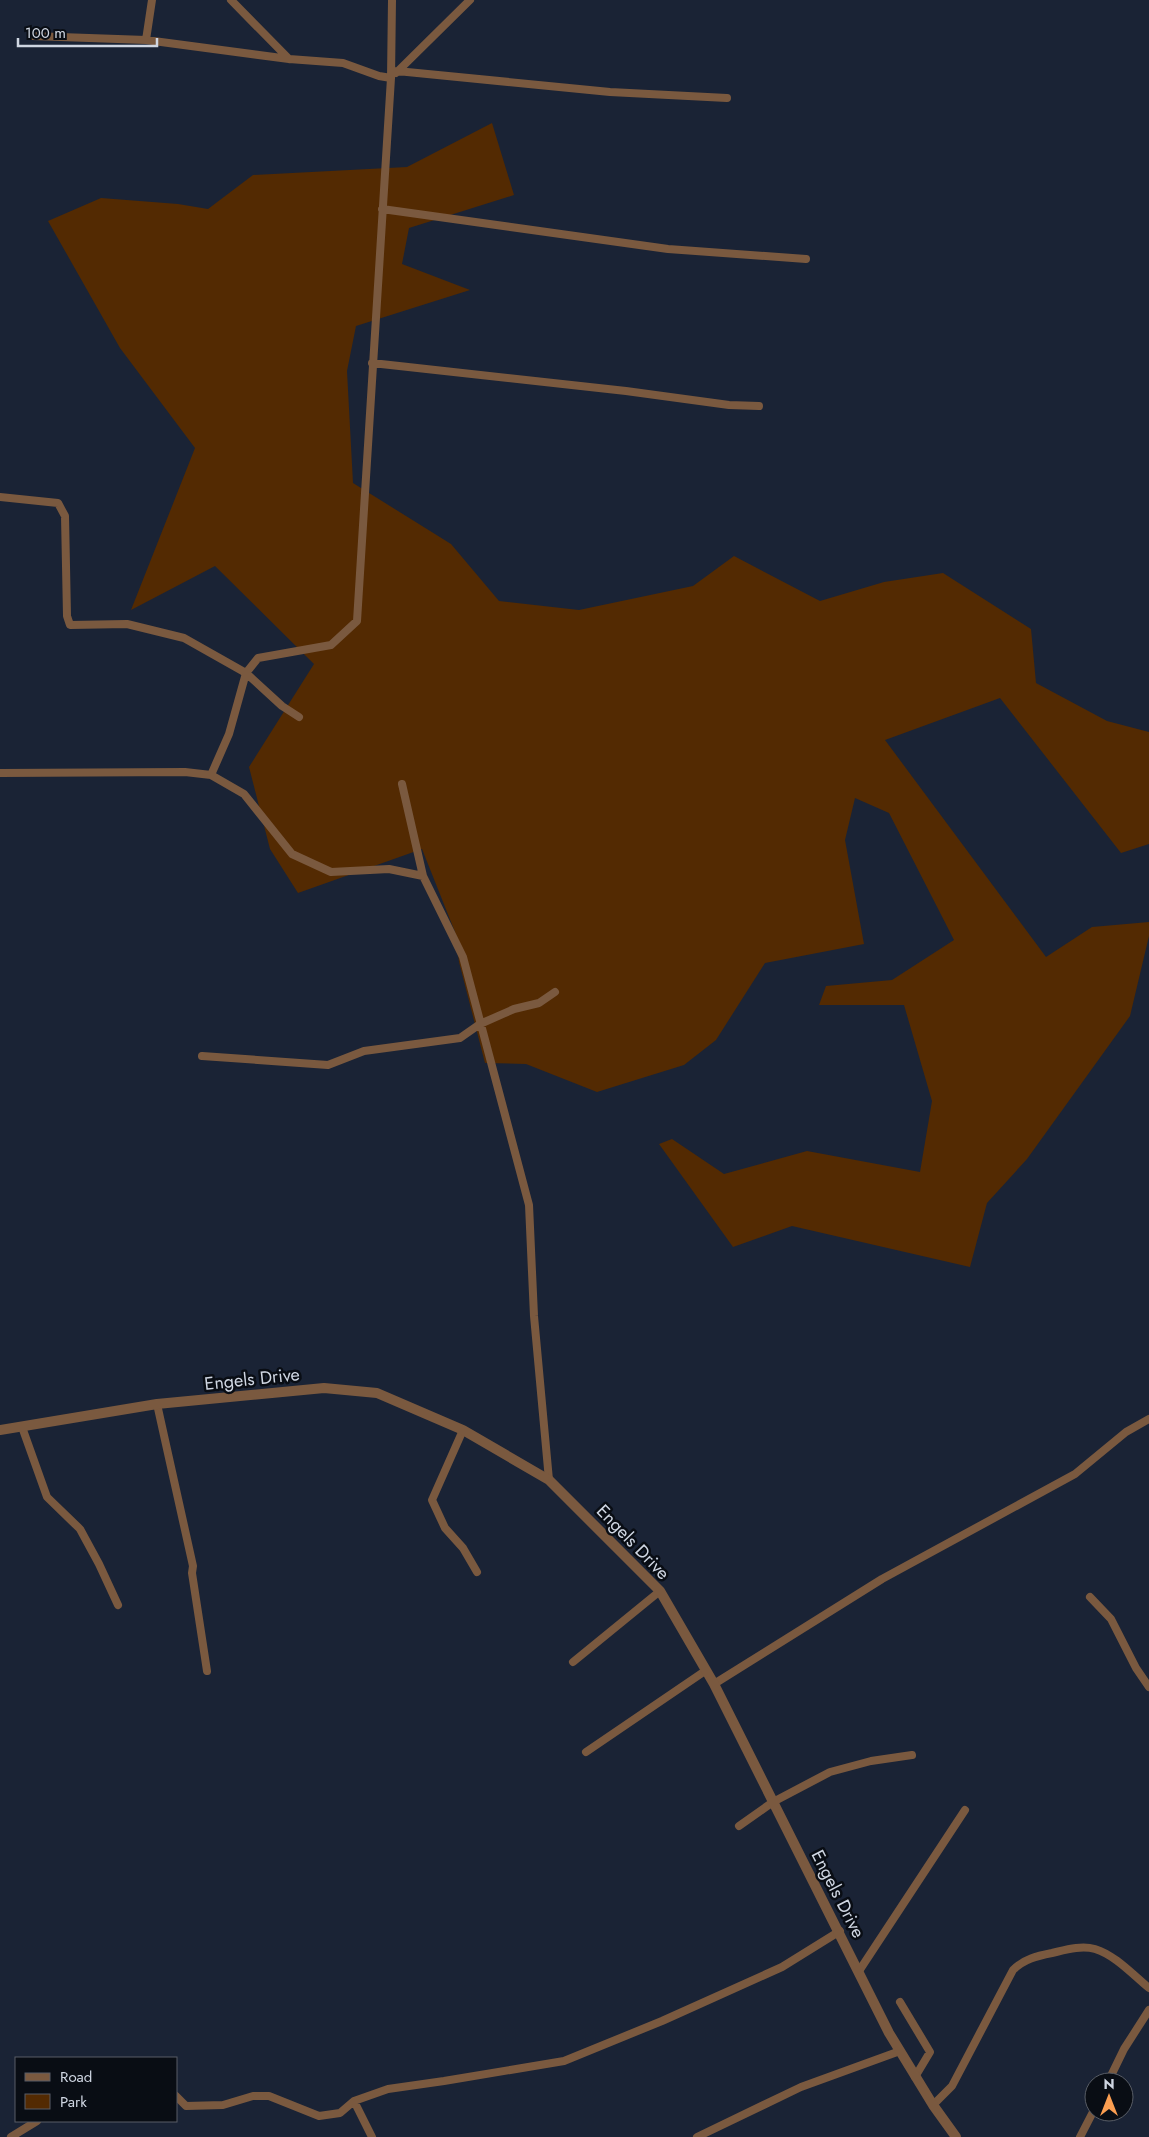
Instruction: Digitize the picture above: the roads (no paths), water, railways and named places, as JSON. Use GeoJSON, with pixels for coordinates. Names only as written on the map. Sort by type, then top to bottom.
{"type":"FeatureCollection","features":[{"type":"Feature","properties":{"kind":"street"},"geometry":{"type":"LineString","coordinates":[[146,40],[152,0]]}},
{"type":"Feature","properties":{"kind":"street"},"geometry":{"type":"LineString","coordinates":[[231,0],[289,59]]}},
{"type":"Feature","properties":{"kind":"street"},"geometry":{"type":"LineString","coordinates":[[211,775],[229,734],[246,673],[258,658],[331,645],[357,621],[390,78],[392,0]]}},
{"type":"Feature","properties":{"kind":"street"},"geometry":{"type":"LineString","coordinates":[[390,78],[470,0]]}},
{"type":"Feature","properties":{"kind":"street"},"geometry":{"type":"LineString","coordinates":[[32,36],[146,40],[289,59],[343,62],[379,76],[390,78]]}},
{"type":"Feature","properties":{"kind":"street"},"geometry":{"type":"LineString","coordinates":[[397,71],[610,92],[727,98]]}},
{"type":"Feature","properties":{"kind":"street"},"geometry":{"type":"LineString","coordinates":[[382,210],[668,249],[806,259]]}},
{"type":"Feature","properties":{"kind":"street"},"geometry":{"type":"LineString","coordinates":[[372,364],[626,391],[729,405],[759,406]]}},
{"type":"Feature","properties":{"kind":"street"},"geometry":{"type":"LineString","coordinates":[[0,497],[58,503],[65,516],[67,616],[70,626],[127,624],[184,638],[246,673],[298,718]]}},
{"type":"Feature","properties":{"kind":"street"},"geometry":{"type":"LineString","coordinates":[[0,773],[185,772],[211,775],[244,794],[292,854],[331,872],[389,869],[423,876]]}},
{"type":"Feature","properties":{"kind":"street"},"geometry":{"type":"LineString","coordinates":[[402,784],[423,876],[463,957],[529,1205],[534,1316],[549,1480]]}},
{"type":"Feature","properties":{"kind":"street"},"geometry":{"type":"LineString","coordinates":[[202,1056],[328,1065],[364,1051],[460,1038],[480,1024],[514,1009],[539,1002],[555,992]]}},
{"type":"Feature","properties":{"kind":"street","name":"Engels Drive"},"geometry":{"type":"LineString","coordinates":[[0,1430],[158,1404],[324,1388],[377,1394],[463,1430],[549,1480],[660,1591],[714,1684],[900,2051],[933,2105],[956,2137]]}},
{"type":"Feature","properties":{"kind":"street"},"geometry":{"type":"LineString","coordinates":[[158,1404],[193,1566],[192,1573],[207,1671]]}},
{"type":"Feature","properties":{"kind":"street"},"geometry":{"type":"LineString","coordinates":[[714,1684],[882,1579],[1075,1474],[1126,1432],[1149,1419]]}},
{"type":"Feature","properties":{"kind":"street"},"geometry":{"type":"LineString","coordinates":[[22,1427],[47,1497],[80,1530],[99,1564],[118,1605]]}},
{"type":"Feature","properties":{"kind":"street"},"geometry":{"type":"LineString","coordinates":[[463,1430],[432,1500],[445,1528],[462,1548],[477,1572]]}},
{"type":"Feature","properties":{"kind":"street"},"geometry":{"type":"LineString","coordinates":[[573,1662],[660,1591]]}},
{"type":"Feature","properties":{"kind":"street"},"geometry":{"type":"LineString","coordinates":[[1090,1596],[1111,1620],[1136,1668],[1149,1687]]}},
{"type":"Feature","properties":{"kind":"street"},"geometry":{"type":"LineString","coordinates":[[586,1752],[705,1671]]}},
{"type":"Feature","properties":{"kind":"street"},"geometry":{"type":"LineString","coordinates":[[739,1826],[773,1802],[830,1772],[871,1761],[912,1754]]}},
{"type":"Feature","properties":{"kind":"street"},"geometry":{"type":"LineString","coordinates":[[859,1971],[965,1810]]}},
{"type":"Feature","properties":{"kind":"street"},"geometry":{"type":"LineString","coordinates":[[178,2098],[186,2106],[223,2104],[253,2096],[269,2096],[319,2116],[340,2113],[354,2101],[388,2089],[564,2060],[662,2021],[782,1967],[840,1931]]}},
{"type":"Feature","properties":{"kind":"street"},"geometry":{"type":"LineString","coordinates":[[933,2105],[952,2086],[1013,1970],[1021,1963],[1036,1956],[1081,1948],[1094,1949],[1108,1956],[1149,1988]]}},
{"type":"Feature","properties":{"kind":"street"},"geometry":{"type":"LineString","coordinates":[[900,2002],[930,2052],[915,2077]]}},
{"type":"Feature","properties":{"kind":"street"},"geometry":{"type":"LineString","coordinates":[[1113,2072],[1124,2049],[1149,2010]]}},
{"type":"Feature","properties":{"kind":"street"},"geometry":{"type":"LineString","coordinates":[[697,2137],[801,2087],[900,2051]]}},
{"type":"Feature","properties":{"kind":"street"},"geometry":{"type":"LineString","coordinates":[[354,2101],[372,2137]]}},
{"type":"Feature","properties":{"kind":"street"},"geometry":{"type":"LineString","coordinates":[[11,2137],[35,2122]]}},
{"type":"Feature","properties":{"kind":"street"},"geometry":{"type":"LineString","coordinates":[[1080,2137],[1088,2122]]}}]}
